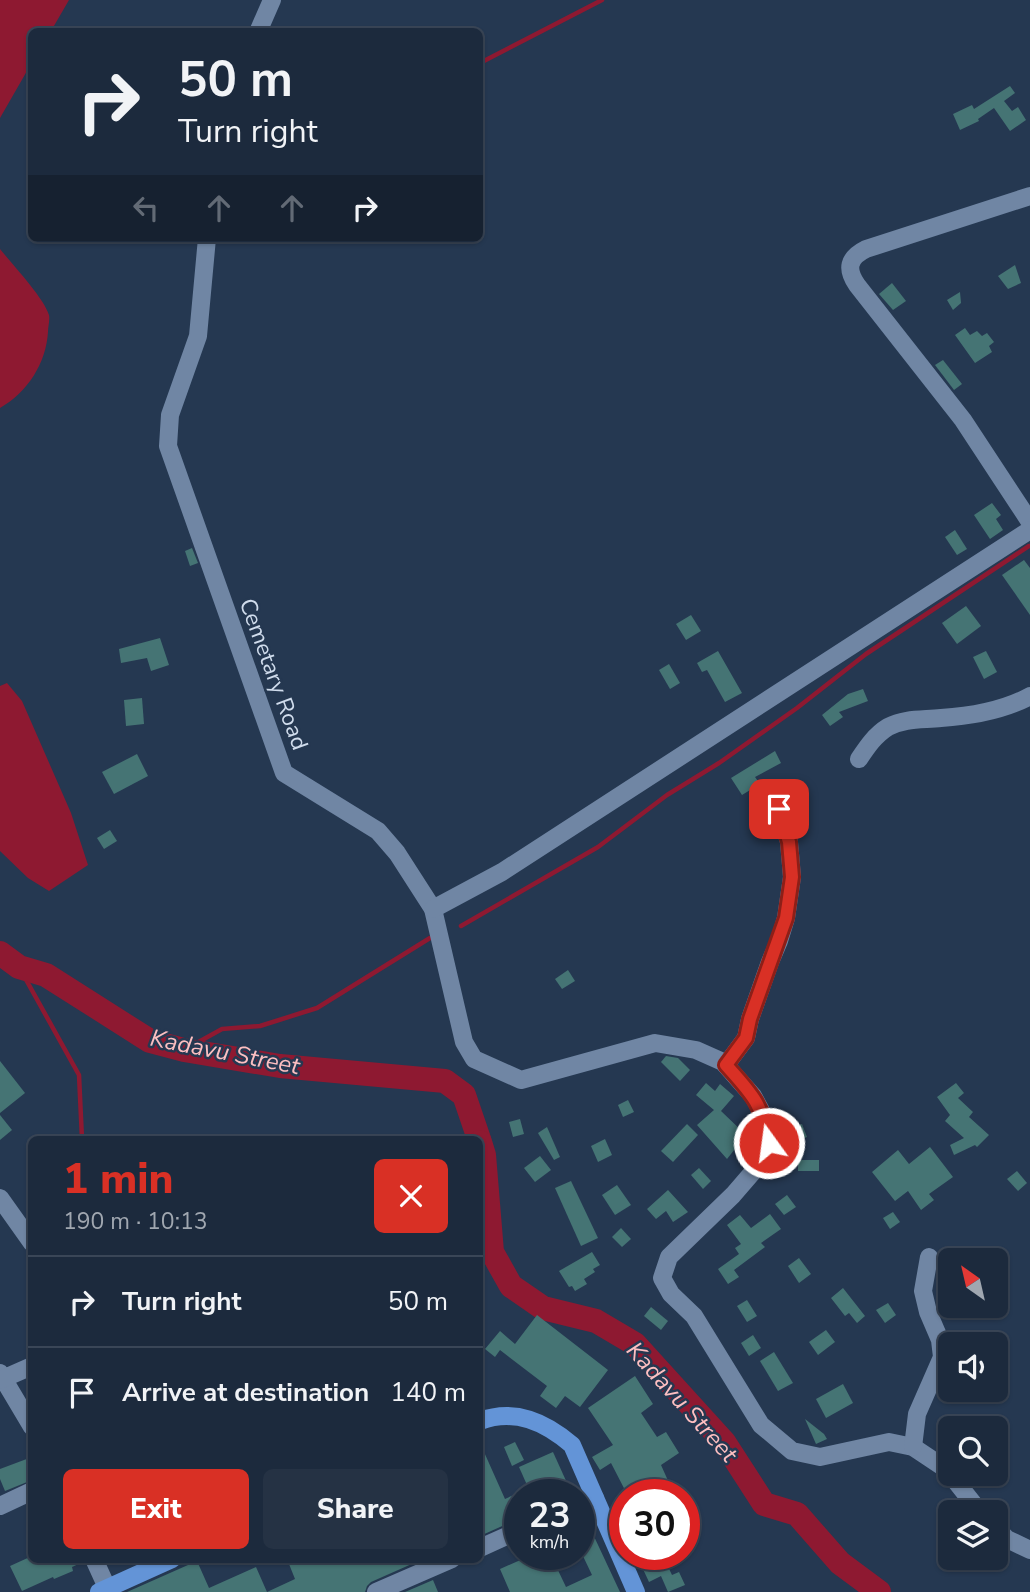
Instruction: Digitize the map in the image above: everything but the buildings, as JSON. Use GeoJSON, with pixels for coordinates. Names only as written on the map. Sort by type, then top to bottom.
{"type":"FeatureCollection","features":[{"type":"Feature","properties":{"kind":"main road"},"geometry":{"type":"LineString","coordinates":[[483,1420],[521,1417],[545,1425],[572,1445],[581,1479]]}},
{"type":"Feature","properties":{"kind":"main road"},"geometry":{"type":"LineString","coordinates":[[595,1516],[636,1592]]}},
{"type":"Feature","properties":{"kind":"main road"},"geometry":{"type":"LineString","coordinates":[[105,1591],[164,1563]]}},
{"type":"Feature","properties":{"kind":"street"},"geometry":{"type":"LineString","coordinates":[[260,28],[272,0]]}},
{"type":"Feature","properties":{"kind":"street"},"geometry":{"type":"LineString","coordinates":[[1030,196],[866,249],[852,259],[849,271],[857,285],[963,420],[1030,522]]}},
{"type":"Feature","properties":{"kind":"street","name":"Cemetary Road"},"geometry":{"type":"LineString","coordinates":[[207,242],[198,336],[170,415],[168,446],[284,773],[378,831],[397,853],[435,916],[464,1042],[474,1059],[521,1080],[655,1043],[696,1050],[726,1065],[753,1096],[765,1118],[769,1143],[764,1159],[733,1195],[669,1257],[662,1278],[671,1294],[694,1316],[761,1425],[792,1451],[820,1457],[889,1442],[913,1447],[946,1469],[971,1500]]}},
{"type":"Feature","properties":{"kind":"street"},"geometry":{"type":"LineString","coordinates":[[435,916],[1030,530]]}},
{"type":"Feature","properties":{"kind":"street"},"geometry":{"type":"LineString","coordinates":[[859,759],[881,732],[896,723],[911,719],[974,715],[1001,709],[1030,696]]}},
{"type":"Feature","properties":{"kind":"street"},"geometry":{"type":"LineString","coordinates":[[726,1065],[746,1038],[750,1019],[786,918],[792,877],[789,842],[779,809]]}},
{"type":"Feature","properties":{"kind":"street"},"geometry":{"type":"LineString","coordinates":[[0,1198],[28,1237]]}},
{"type":"Feature","properties":{"kind":"street"},"geometry":{"type":"LineString","coordinates":[[913,1447],[917,1414],[942,1357],[940,1340],[923,1291],[929,1257]]}},
{"type":"Feature","properties":{"kind":"street"},"geometry":{"type":"LineString","coordinates":[[28,1367],[1,1377],[28,1421]]}},
{"type":"Feature","properties":{"kind":"street"},"geometry":{"type":"LineString","coordinates":[[0,1506],[28,1493]]}},
{"type":"Feature","properties":{"kind":"street"},"geometry":{"type":"LineString","coordinates":[[483,1547],[504,1537]]}},
{"type":"Feature","properties":{"kind":"street"},"geometry":{"type":"LineString","coordinates":[[1008,1539],[1030,1550]]}},
{"type":"Feature","properties":{"kind":"street"},"geometry":{"type":"LineString","coordinates":[[95,1563],[105,1591]]}},
{"type":"Feature","properties":{"kind":"street"},"geometry":{"type":"LineString","coordinates":[[376,1592],[443,1563]]}},
{"type":"Feature","properties":{"kind":"shaded area"},"geometry":{"type":"Polygon","coordinates":[[[0,0],[69,0],[53,28],[28,28],[28,69],[0,118],[0,0]]]}},
{"type":"Feature","properties":{"kind":"shaded area"},"geometry":{"type":"Polygon","coordinates":[[[0,249],[41,300],[49,319],[47,344],[34,376],[19,394],[0,408],[0,249]]]}},
{"type":"Feature","properties":{"kind":"shaded area"},"geometry":{"type":"Polygon","coordinates":[[[7,683],[22,701],[71,813],[88,865],[49,891],[28,878],[0,851],[0,686],[7,683]]]}},
{"type":"Feature","properties":{"kind":"waterway"},"geometry":{"type":"LineString","coordinates":[[483,61],[602,0]]}},
{"type":"Feature","properties":{"kind":"waterway"},"geometry":{"type":"LineString","coordinates":[[461,926],[598,847],[667,795],[719,763],[797,708],[866,654],[1029,546]]}},
{"type":"Feature","properties":{"kind":"waterway"},"geometry":{"type":"LineString","coordinates":[[184,1050],[222,1029],[260,1026],[317,1008],[430,938]]}},
{"type":"Feature","properties":{"kind":"waterway","name":"Kadavu Street"},"geometry":{"type":"LineString","coordinates":[[0,953],[19,967],[46,975],[150,1041],[184,1050],[280,1066],[445,1081],[464,1095],[478,1136]]}},
{"type":"Feature","properties":{"kind":"waterway"},"geometry":{"type":"LineString","coordinates":[[19,967],[79,1075],[82,1136]]}},
{"type":"Feature","properties":{"kind":"waterway","name":"Kadavu Street"},"geometry":{"type":"LineString","coordinates":[[483,1152],[492,1252],[511,1286],[543,1308],[596,1321],[635,1344],[724,1442],[764,1504],[797,1514],[840,1563],[879,1592]]}},
{"type":"Feature","properties":{"kind":"route"},"geometry":{"type":"LineString","coordinates":[[769,1143],[765,1118],[753,1096],[726,1065],[746,1038],[769,961],[779,942],[786,918],[792,877],[789,842],[779,809]]}}]}
